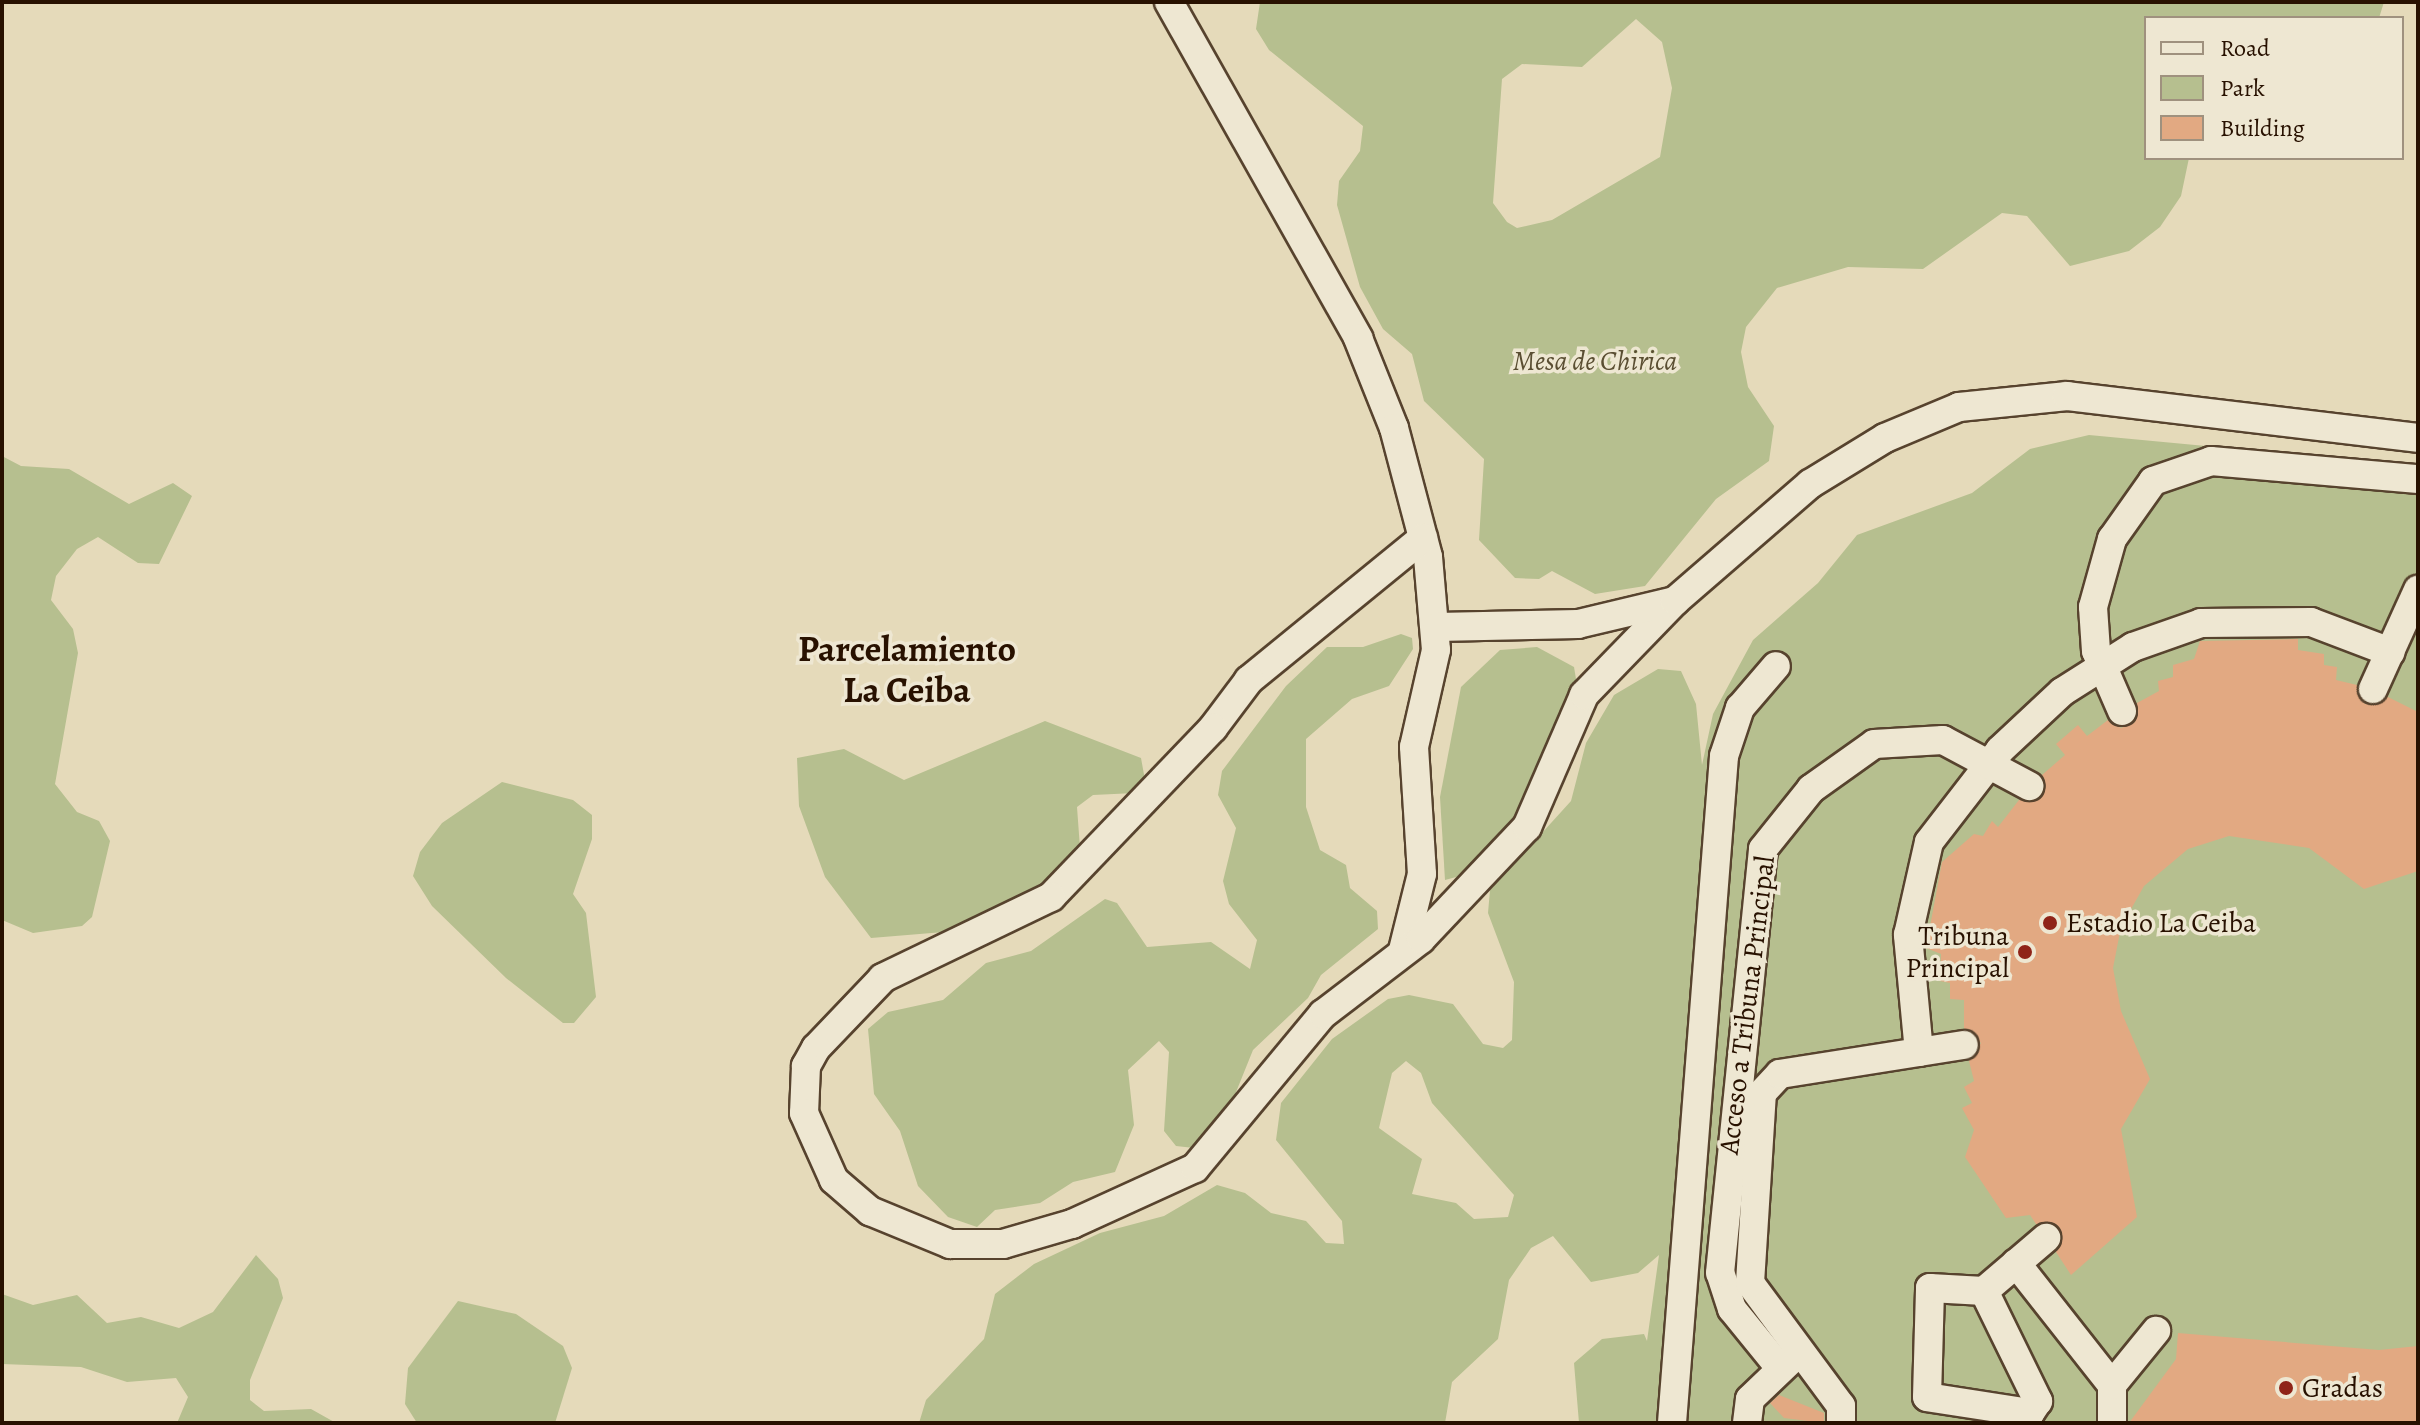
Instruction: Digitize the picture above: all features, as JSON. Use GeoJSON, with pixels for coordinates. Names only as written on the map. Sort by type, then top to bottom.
{"type":"FeatureCollection","features":[{"type":"Feature","properties":{"kind":"street"},"geometry":{"type":"LineString","coordinates":[[1169,2],[1358,338],[1394,428],[1423,538],[1437,627],[1411,782],[1419,903],[1403,950]]}},
{"type":"Feature","properties":{"kind":"street"},"geometry":{"type":"LineString","coordinates":[[1423,538],[1249,680],[1213,728],[1051,897],[905,966],[866,993],[806,1066],[804,1113],[834,1180],[870,1211],[950,1244],[1003,1244],[1072,1224],[1195,1168],[1323,1014],[1403,950],[1527,827],[1584,695],[1675,601],[1810,484],[1885,438],[1959,407],[2067,396],[2418,438]]}},
{"type":"Feature","properties":{"kind":"street"},"geometry":{"type":"LineString","coordinates":[[2122,711],[2100,665],[2093,607],[2104,560],[2123,517],[2153,481],[2211,461],[2418,479]]}},
{"type":"Feature","properties":{"kind":"street"},"geometry":{"type":"LineString","coordinates":[[2373,689],[2418,590]]}},
{"type":"Feature","properties":{"kind":"street"},"geometry":{"type":"LineString","coordinates":[[1437,627],[1578,624],[1675,601]]}},
{"type":"Feature","properties":{"kind":"street"},"geometry":{"type":"LineString","coordinates":[[1919,1052],[1908,944],[1915,887],[1938,825],[1991,761],[2100,665],[2186,627],[2242,619],[2311,622],[2390,652]]}},
{"type":"Feature","properties":{"kind":"street"},"geometry":{"type":"LineString","coordinates":[[1672,1423],[1724,756],[1740,708],[1776,666]]}},
{"type":"Feature","properties":{"kind":"street","name":"Acceso a Tribuna Principal"},"geometry":{"type":"LineString","coordinates":[[1841,1423],[1841,1406],[1732,1309],[1720,1273],[1763,849],[1803,796],[1874,744],[1943,740],[1991,761],[2029,786]]}},
{"type":"Feature","properties":{"kind":"street","name":"Acceso a Tribuna Principal"},"geometry":{"type":"LineString","coordinates":[[1789,1361],[1750,1283],[1762,1093],[1780,1074],[1964,1045]]}},
{"type":"Feature","properties":{"kind":"street"},"geometry":{"type":"LineString","coordinates":[[1984,1291],[2038,1401],[2030,1413],[1931,1400],[1925,1391],[1930,1288],[1984,1291],[2046,1238]]}},
{"type":"Feature","properties":{"kind":"street"},"geometry":{"type":"LineString","coordinates":[[2016,1263],[2112,1385],[2112,1423]]}},
{"type":"Feature","properties":{"kind":"street"},"geometry":{"type":"LineString","coordinates":[[2112,1385],[2156,1331]]}},
{"type":"Feature","properties":{"kind":"street"},"geometry":{"type":"LineString","coordinates":[[1747,1423],[1750,1399],[1789,1361]]}},
{"type":"Feature","properties":{"kind":"green space","name":"Mesa de Chirica"},"geometry":{"type":"Polygon","coordinates":[[[1260,2],[2384,2],[2380,16],[2144,16],[2144,160],[2189,160],[2181,196],[2160,227],[2129,251],[2070,266],[2027,216],[2002,213],[1923,269],[1848,267],[1777,288],[1746,327],[1741,352],[1748,387],[1774,426],[1769,461],[1716,499],[1645,586],[1595,594],[1552,571],[1539,579],[1515,578],[1479,540],[1484,459],[1424,401],[1412,354],[1383,329],[1360,287],[1337,205],[1339,181],[1360,151],[1363,126],[1269,50],[1256,29],[1260,2]],[[1636,19],[1582,67],[1522,64],[1502,79],[1493,203],[1507,222],[1517,228],[1552,220],[1660,157],[1672,88],[1662,42],[1636,19]]]}},
{"type":"Feature","properties":{"kind":"green space","name":"Estadio La Ceiba"},"geometry":{"type":"Polygon","coordinates":[[[2089,435],[2418,466],[2418,1423],[1579,1423],[1574,1363],[1602,1339],[1644,1334],[1647,1341],[1659,1255],[1638,1273],[1591,1282],[1553,1236],[1531,1248],[1509,1280],[1498,1339],[1452,1382],[1445,1423],[919,1423],[926,1400],[984,1339],[995,1294],[1034,1264],[1100,1233],[1164,1216],[1217,1185],[1245,1193],[1271,1213],[1306,1221],[1326,1243],[1344,1244],[1342,1221],[1276,1140],[1281,1103],[1332,1039],[1388,999],[1409,995],[1453,1004],[1483,1044],[1503,1048],[1512,1040],[1514,982],[1488,913],[1490,890],[1571,801],[1586,743],[1614,695],[1658,669],[1681,671],[1696,704],[1702,765],[1713,714],[1753,640],[1818,583],[1857,535],[1972,493],[2030,449],[2089,435]],[[1406,1061],[1392,1073],[1379,1128],[1422,1159],[1412,1194],[1456,1203],[1474,1219],[1508,1217],[1514,1195],[1432,1103],[1421,1073],[1406,1061]]]}},
{"type":"Feature","properties":{"kind":"green space"},"geometry":{"type":"Polygon","coordinates":[[[2,456],[21,466],[69,469],[129,504],[173,483],[192,496],[159,564],[138,563],[98,537],[77,549],[56,576],[51,600],[73,629],[78,653],[55,784],[77,812],[99,821],[110,841],[92,917],[82,926],[33,933],[2,920],[2,456]]]}},
{"type":"Feature","properties":{"kind":"green space"},"geometry":{"type":"Polygon","coordinates":[[[1401,634],[1412,638],[1413,649],[1389,686],[1352,699],[1306,739],[1306,807],[1320,850],[1346,865],[1350,888],[1377,911],[1378,929],[1321,975],[1308,998],[1253,1050],[1230,1107],[1194,1148],[1176,1146],[1164,1131],[1169,1052],[1159,1041],[1128,1070],[1134,1125],[1115,1172],[1073,1182],[1040,1203],[995,1210],[977,1227],[948,1217],[918,1186],[900,1131],[874,1094],[868,1029],[888,1012],[943,1000],[986,963],[1031,951],[1105,899],[1117,903],[1147,947],[1211,942],[1250,969],[1257,940],[1229,904],[1223,881],[1236,828],[1218,795],[1222,771],[1286,686],[1327,647],[1363,647],[1401,634]]]}},
{"type":"Feature","properties":{"kind":"green space"},"geometry":{"type":"Polygon","coordinates":[[[1537,647],[1574,667],[1577,685],[1519,818],[1460,876],[1445,880],[1440,797],[1461,687],[1500,650],[1537,647]]]}},
{"type":"Feature","properties":{"kind":"green space"},"geometry":{"type":"Polygon","coordinates":[[[1045,721],[1141,758],[1145,780],[1135,793],[1093,795],[1077,807],[1080,848],[1035,891],[956,931],[871,938],[825,877],[799,806],[797,758],[844,749],[904,780],[1045,721]]]}},
{"type":"Feature","properties":{"kind":"green space"},"geometry":{"type":"Polygon","coordinates":[[[502,782],[573,800],[592,815],[592,839],[573,894],[586,913],[596,997],[574,1023],[563,1023],[506,978],[432,906],[413,876],[420,852],[442,823],[502,782]]]}},
{"type":"Feature","properties":{"kind":"green space"},"geometry":{"type":"Polygon","coordinates":[[[256,1255],[278,1279],[283,1298],[250,1380],[250,1400],[264,1411],[311,1409],[336,1423],[177,1423],[188,1397],[176,1378],[127,1382],[81,1367],[2,1364],[2,1294],[33,1305],[77,1295],[107,1323],[141,1317],[179,1328],[213,1312],[256,1255]]]}},
{"type":"Feature","properties":{"kind":"green space"},"geometry":{"type":"Polygon","coordinates":[[[458,1301],[516,1314],[563,1346],[572,1368],[555,1423],[417,1423],[405,1404],[408,1368],[458,1301]]]}},
{"type":"Feature","properties":{"kind":"building","name":"Tribuna Principal"},"geometry":{"type":"Polygon","coordinates":[[[2298,639],[2298,650],[2324,654],[2324,665],[2337,667],[2336,680],[2357,685],[2365,704],[2388,697],[2418,712],[2418,871],[2364,889],[2309,848],[2229,836],[2188,849],[2144,886],[2121,927],[2113,968],[2121,1011],[2150,1079],[2121,1129],[2137,1217],[2071,1275],[2056,1252],[2058,1226],[2036,1224],[2030,1215],[2006,1218],[1965,1157],[1974,1130],[1962,1108],[1972,1103],[1964,1087],[1974,1081],[1969,1061],[1981,1043],[1964,1028],[1964,1000],[1950,999],[1950,983],[1940,981],[1941,954],[1926,948],[1942,862],[1974,834],[1983,836],[1992,821],[1998,827],[2019,800],[2039,800],[2042,775],[2065,755],[2056,744],[2078,725],[2087,736],[2108,720],[2121,728],[2135,722],[2137,703],[2159,691],[2158,681],[2173,677],[2173,665],[2194,659],[2200,641],[2298,639]]]}},
{"type":"Feature","properties":{"kind":"building","name":"Gradas"},"geometry":{"type":"Polygon","coordinates":[[[2178,1333],[2379,1350],[2418,1346],[2418,1423],[2129,1423],[2176,1359],[2178,1333]]]}},
{"type":"Feature","properties":{"kind":"building"},"geometry":{"type":"Polygon","coordinates":[[[1779,1395],[1824,1413],[1824,1423],[1784,1418],[1770,1403],[1779,1395]]]}},
{"type":"Feature","properties":{"kind":"place","name":"Estadio La Ceiba"},"geometry":{"type":"Point","coordinates":[2050,923]}},
{"type":"Feature","properties":{"kind":"place","name":"Tribuna Principal"},"geometry":{"type":"Point","coordinates":[2025,952]}},
{"type":"Feature","properties":{"kind":"place","name":"Gradas"},"geometry":{"type":"Point","coordinates":[2286,1388]}},
{"type":"Feature","properties":{"kind":"district","name":"Parcelamiento La Ceiba"},"geometry":{"type":"Point","coordinates":[907,668]}}]}
